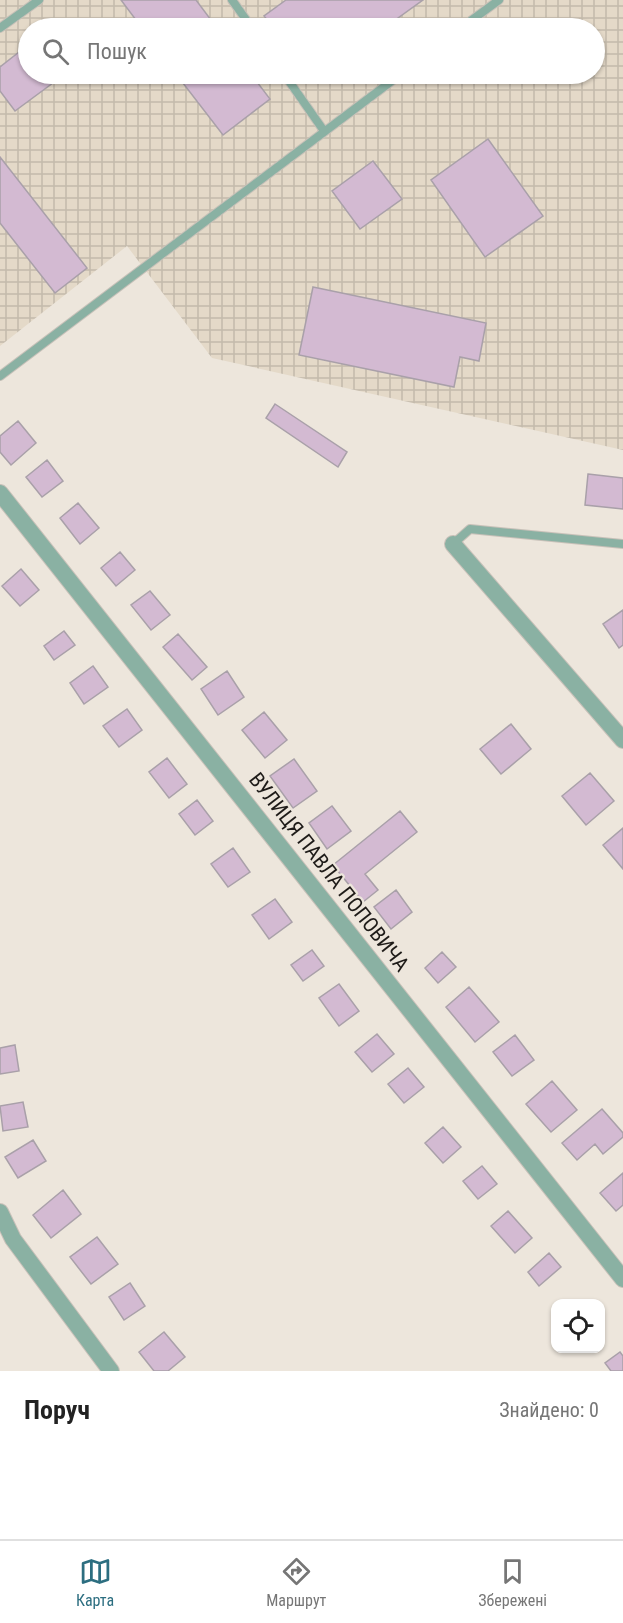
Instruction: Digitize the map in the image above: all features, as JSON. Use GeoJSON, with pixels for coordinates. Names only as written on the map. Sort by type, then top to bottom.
{"type":"FeatureCollection","features":[{"type":"Feature","properties":{"kind":"street","name":"ВУЛИЦЯ ПАВЛА ПОПОВИЧА"},"geometry":{"type":"LineString","coordinates":[[0,493],[623,1279]]}},
{"type":"Feature","properties":{"kind":"street"},"geometry":{"type":"LineString","coordinates":[[453,544],[623,740]]}},
{"type":"Feature","properties":{"kind":"street"},"geometry":{"type":"LineString","coordinates":[[0,1212],[14,1239],[111,1371]]}},
{"type":"Feature","properties":{"kind":"lane"},"geometry":{"type":"LineString","coordinates":[[0,28],[39,0]]}},
{"type":"Feature","properties":{"kind":"lane"},"geometry":{"type":"LineString","coordinates":[[232,0],[245,18]]}},
{"type":"Feature","properties":{"kind":"lane"},"geometry":{"type":"LineString","coordinates":[[475,18],[499,0]]}},
{"type":"Feature","properties":{"kind":"lane"},"geometry":{"type":"LineString","coordinates":[[291,84],[324,131]]}},
{"type":"Feature","properties":{"kind":"lane"},"geometry":{"type":"LineString","coordinates":[[0,376],[387,84]]}},
{"type":"Feature","properties":{"kind":"lane"},"geometry":{"type":"LineString","coordinates":[[453,544],[470,529],[623,544]]}},
{"type":"Feature","properties":{"kind":"shaded area"},"geometry":{"type":"Polygon","coordinates":[[[0,0],[623,0],[623,450],[212,358],[127,246],[0,346],[0,0]]]}},
{"type":"Feature","properties":{"kind":"building"},"geometry":{"type":"Polygon","coordinates":[[[121,0],[196,0],[210,18],[134,18],[121,0]]]}},
{"type":"Feature","properties":{"kind":"building"},"geometry":{"type":"Polygon","coordinates":[[[286,0],[423,0],[398,18],[266,18],[264,16],[286,0]]]}},
{"type":"Feature","properties":{"kind":"building"},"geometry":{"type":"Polygon","coordinates":[[[18,53],[18,84],[51,84],[15,111],[0,91],[0,67],[18,53]]]}},
{"type":"Feature","properties":{"kind":"building"},"geometry":{"type":"Polygon","coordinates":[[[184,84],[259,84],[270,99],[223,135],[184,84]]]}},
{"type":"Feature","properties":{"kind":"building"},"geometry":{"type":"Polygon","coordinates":[[[488,139],[543,216],[485,257],[431,180],[488,139]]]}},
{"type":"Feature","properties":{"kind":"building"},"geometry":{"type":"Polygon","coordinates":[[[0,157],[87,268],[55,293],[0,223],[0,157]]]}},
{"type":"Feature","properties":{"kind":"building"},"geometry":{"type":"Polygon","coordinates":[[[373,161],[402,199],[360,229],[332,191],[373,161]]]}},
{"type":"Feature","properties":{"kind":"building"},"geometry":{"type":"Polygon","coordinates":[[[313,287],[486,323],[479,361],[460,357],[454,387],[299,355],[313,287]]]}},
{"type":"Feature","properties":{"kind":"building"},"geometry":{"type":"Polygon","coordinates":[[[275,404],[347,452],[338,467],[266,418],[275,404]]]}},
{"type":"Feature","properties":{"kind":"building"},"geometry":{"type":"Polygon","coordinates":[[[18,421],[36,443],[11,465],[0,452],[0,436],[18,421]]]}},
{"type":"Feature","properties":{"kind":"building"},"geometry":{"type":"Polygon","coordinates":[[[47,460],[63,481],[42,497],[26,477],[47,460]]]}},
{"type":"Feature","properties":{"kind":"building"},"geometry":{"type":"Polygon","coordinates":[[[588,474],[623,478],[623,509],[585,505],[588,474]]]}},
{"type":"Feature","properties":{"kind":"building"},"geometry":{"type":"Polygon","coordinates":[[[78,503],[99,528],[80,544],[60,518],[78,503]]]}},
{"type":"Feature","properties":{"kind":"building"},"geometry":{"type":"Polygon","coordinates":[[[120,552],[135,570],[116,586],[101,568],[120,552]]]}},
{"type":"Feature","properties":{"kind":"building"},"geometry":{"type":"Polygon","coordinates":[[[21,569],[39,590],[20,606],[2,586],[21,569]]]}},
{"type":"Feature","properties":{"kind":"building"},"geometry":{"type":"Polygon","coordinates":[[[150,591],[170,615],[151,630],[131,605],[150,591]]]}},
{"type":"Feature","properties":{"kind":"building"},"geometry":{"type":"Polygon","coordinates":[[[623,610],[623,645],[619,648],[603,624],[623,610]]]}},
{"type":"Feature","properties":{"kind":"building"},"geometry":{"type":"Polygon","coordinates":[[[64,631],[75,645],[54,660],[44,646],[64,631]]]}},
{"type":"Feature","properties":{"kind":"building"},"geometry":{"type":"Polygon","coordinates":[[[178,634],[207,667],[192,680],[163,647],[178,634]]]}},
{"type":"Feature","properties":{"kind":"building"},"geometry":{"type":"Polygon","coordinates":[[[93,666],[108,687],[84,704],[70,683],[93,666]]]}},
{"type":"Feature","properties":{"kind":"building"},"geometry":{"type":"Polygon","coordinates":[[[227,671],[244,697],[218,715],[201,689],[227,671]]]}},
{"type":"Feature","properties":{"kind":"building"},"geometry":{"type":"Polygon","coordinates":[[[127,709],[142,730],[119,747],[103,726],[127,709]]]}},
{"type":"Feature","properties":{"kind":"building"},"geometry":{"type":"Polygon","coordinates":[[[264,712],[287,740],[265,758],[242,730],[264,712]]]}},
{"type":"Feature","properties":{"kind":"building"},"geometry":{"type":"Polygon","coordinates":[[[511,724],[531,749],[501,774],[480,749],[511,724]]]}},
{"type":"Feature","properties":{"kind":"building"},"geometry":{"type":"Polygon","coordinates":[[[167,758],[187,784],[169,798],[149,772],[167,758]]]}},
{"type":"Feature","properties":{"kind":"building"},"geometry":{"type":"Polygon","coordinates":[[[294,759],[317,791],[293,808],[270,776],[294,759]]]}},
{"type":"Feature","properties":{"kind":"building"},"geometry":{"type":"Polygon","coordinates":[[[590,773],[614,801],[586,825],[562,796],[590,773]]]}},
{"type":"Feature","properties":{"kind":"building"},"geometry":{"type":"Polygon","coordinates":[[[197,800],[213,821],[195,835],[179,814],[197,800]]]}},
{"type":"Feature","properties":{"kind":"building"},"geometry":{"type":"Polygon","coordinates":[[[332,806],[351,831],[327,849],[309,823],[332,806]]]}},
{"type":"Feature","properties":{"kind":"building"},"geometry":{"type":"Polygon","coordinates":[[[400,811],[417,832],[365,874],[378,890],[363,902],[333,865],[400,811]]]}},
{"type":"Feature","properties":{"kind":"building"},"geometry":{"type":"Polygon","coordinates":[[[623,828],[623,869],[603,845],[623,828]]]}},
{"type":"Feature","properties":{"kind":"building"},"geometry":{"type":"Polygon","coordinates":[[[233,848],[250,872],[228,887],[211,864],[233,848]]]}},
{"type":"Feature","properties":{"kind":"building"},"geometry":{"type":"Polygon","coordinates":[[[396,890],[412,912],[391,929],[374,907],[396,890]]]}},
{"type":"Feature","properties":{"kind":"building"},"geometry":{"type":"Polygon","coordinates":[[[275,899],[292,922],[269,939],[252,915],[275,899]]]}},
{"type":"Feature","properties":{"kind":"building"},"geometry":{"type":"Polygon","coordinates":[[[312,950],[324,966],[303,981],[291,965],[312,950]]]}},
{"type":"Feature","properties":{"kind":"building"},"geometry":{"type":"Polygon","coordinates":[[[442,952],[456,967],[438,983],[425,968],[442,952]]]}},
{"type":"Feature","properties":{"kind":"building"},"geometry":{"type":"Polygon","coordinates":[[[339,984],[359,1011],[339,1026],[319,998],[339,984]]]}},
{"type":"Feature","properties":{"kind":"building"},"geometry":{"type":"Polygon","coordinates":[[[469,987],[499,1022],[475,1042],[446,1007],[469,987]]]}},
{"type":"Feature","properties":{"kind":"building"},"geometry":{"type":"Polygon","coordinates":[[[377,1034],[394,1054],[372,1072],[355,1052],[377,1034]]]}},
{"type":"Feature","properties":{"kind":"building"},"geometry":{"type":"Polygon","coordinates":[[[515,1035],[534,1060],[512,1076],[493,1052],[515,1035]]]}},
{"type":"Feature","properties":{"kind":"building"},"geometry":{"type":"Polygon","coordinates":[[[15,1045],[19,1071],[0,1074],[0,1048],[15,1045]]]}},
{"type":"Feature","properties":{"kind":"building"},"geometry":{"type":"Polygon","coordinates":[[[408,1068],[424,1087],[404,1103],[388,1084],[408,1068]]]}},
{"type":"Feature","properties":{"kind":"building"},"geometry":{"type":"Polygon","coordinates":[[[552,1081],[577,1110],[551,1132],[526,1104],[552,1081]]]}},
{"type":"Feature","properties":{"kind":"building"},"geometry":{"type":"Polygon","coordinates":[[[23,1102],[28,1127],[3,1131],[0,1106],[23,1102]]]}},
{"type":"Feature","properties":{"kind":"building"},"geometry":{"type":"Polygon","coordinates":[[[602,1109],[623,1133],[623,1137],[603,1154],[595,1144],[577,1160],[562,1143],[602,1109]]]}},
{"type":"Feature","properties":{"kind":"building"},"geometry":{"type":"Polygon","coordinates":[[[443,1127],[461,1147],[443,1163],[425,1143],[443,1127]]]}},
{"type":"Feature","properties":{"kind":"building"},"geometry":{"type":"Polygon","coordinates":[[[33,1140],[46,1161],[18,1178],[5,1157],[33,1140]]]}},
{"type":"Feature","properties":{"kind":"building"},"geometry":{"type":"Polygon","coordinates":[[[482,1166],[497,1184],[478,1199],[463,1181],[482,1166]]]}},
{"type":"Feature","properties":{"kind":"building"},"geometry":{"type":"Polygon","coordinates":[[[623,1173],[623,1205],[616,1211],[600,1193],[623,1173]]]}},
{"type":"Feature","properties":{"kind":"building"},"geometry":{"type":"Polygon","coordinates":[[[63,1190],[81,1214],[51,1238],[33,1215],[63,1190]]]}},
{"type":"Feature","properties":{"kind":"building"},"geometry":{"type":"Polygon","coordinates":[[[508,1211],[532,1238],[515,1253],[491,1226],[508,1211]]]}},
{"type":"Feature","properties":{"kind":"building"},"geometry":{"type":"Polygon","coordinates":[[[97,1237],[118,1264],[91,1284],[70,1257],[97,1237]]]}},
{"type":"Feature","properties":{"kind":"building"},"geometry":{"type":"Polygon","coordinates":[[[549,1253],[561,1267],[539,1286],[528,1272],[549,1253]]]}},
{"type":"Feature","properties":{"kind":"building"},"geometry":{"type":"Polygon","coordinates":[[[130,1283],[145,1306],[124,1320],[109,1297],[130,1283]]]}},
{"type":"Feature","properties":{"kind":"building"},"geometry":{"type":"Polygon","coordinates":[[[164,1332],[185,1357],[168,1371],[154,1371],[139,1352],[164,1332]]]}},
{"type":"Feature","properties":{"kind":"building"},"geometry":{"type":"Polygon","coordinates":[[[620,1352],[623,1356],[623,1371],[611,1371],[605,1363],[620,1352]]]}}]}
